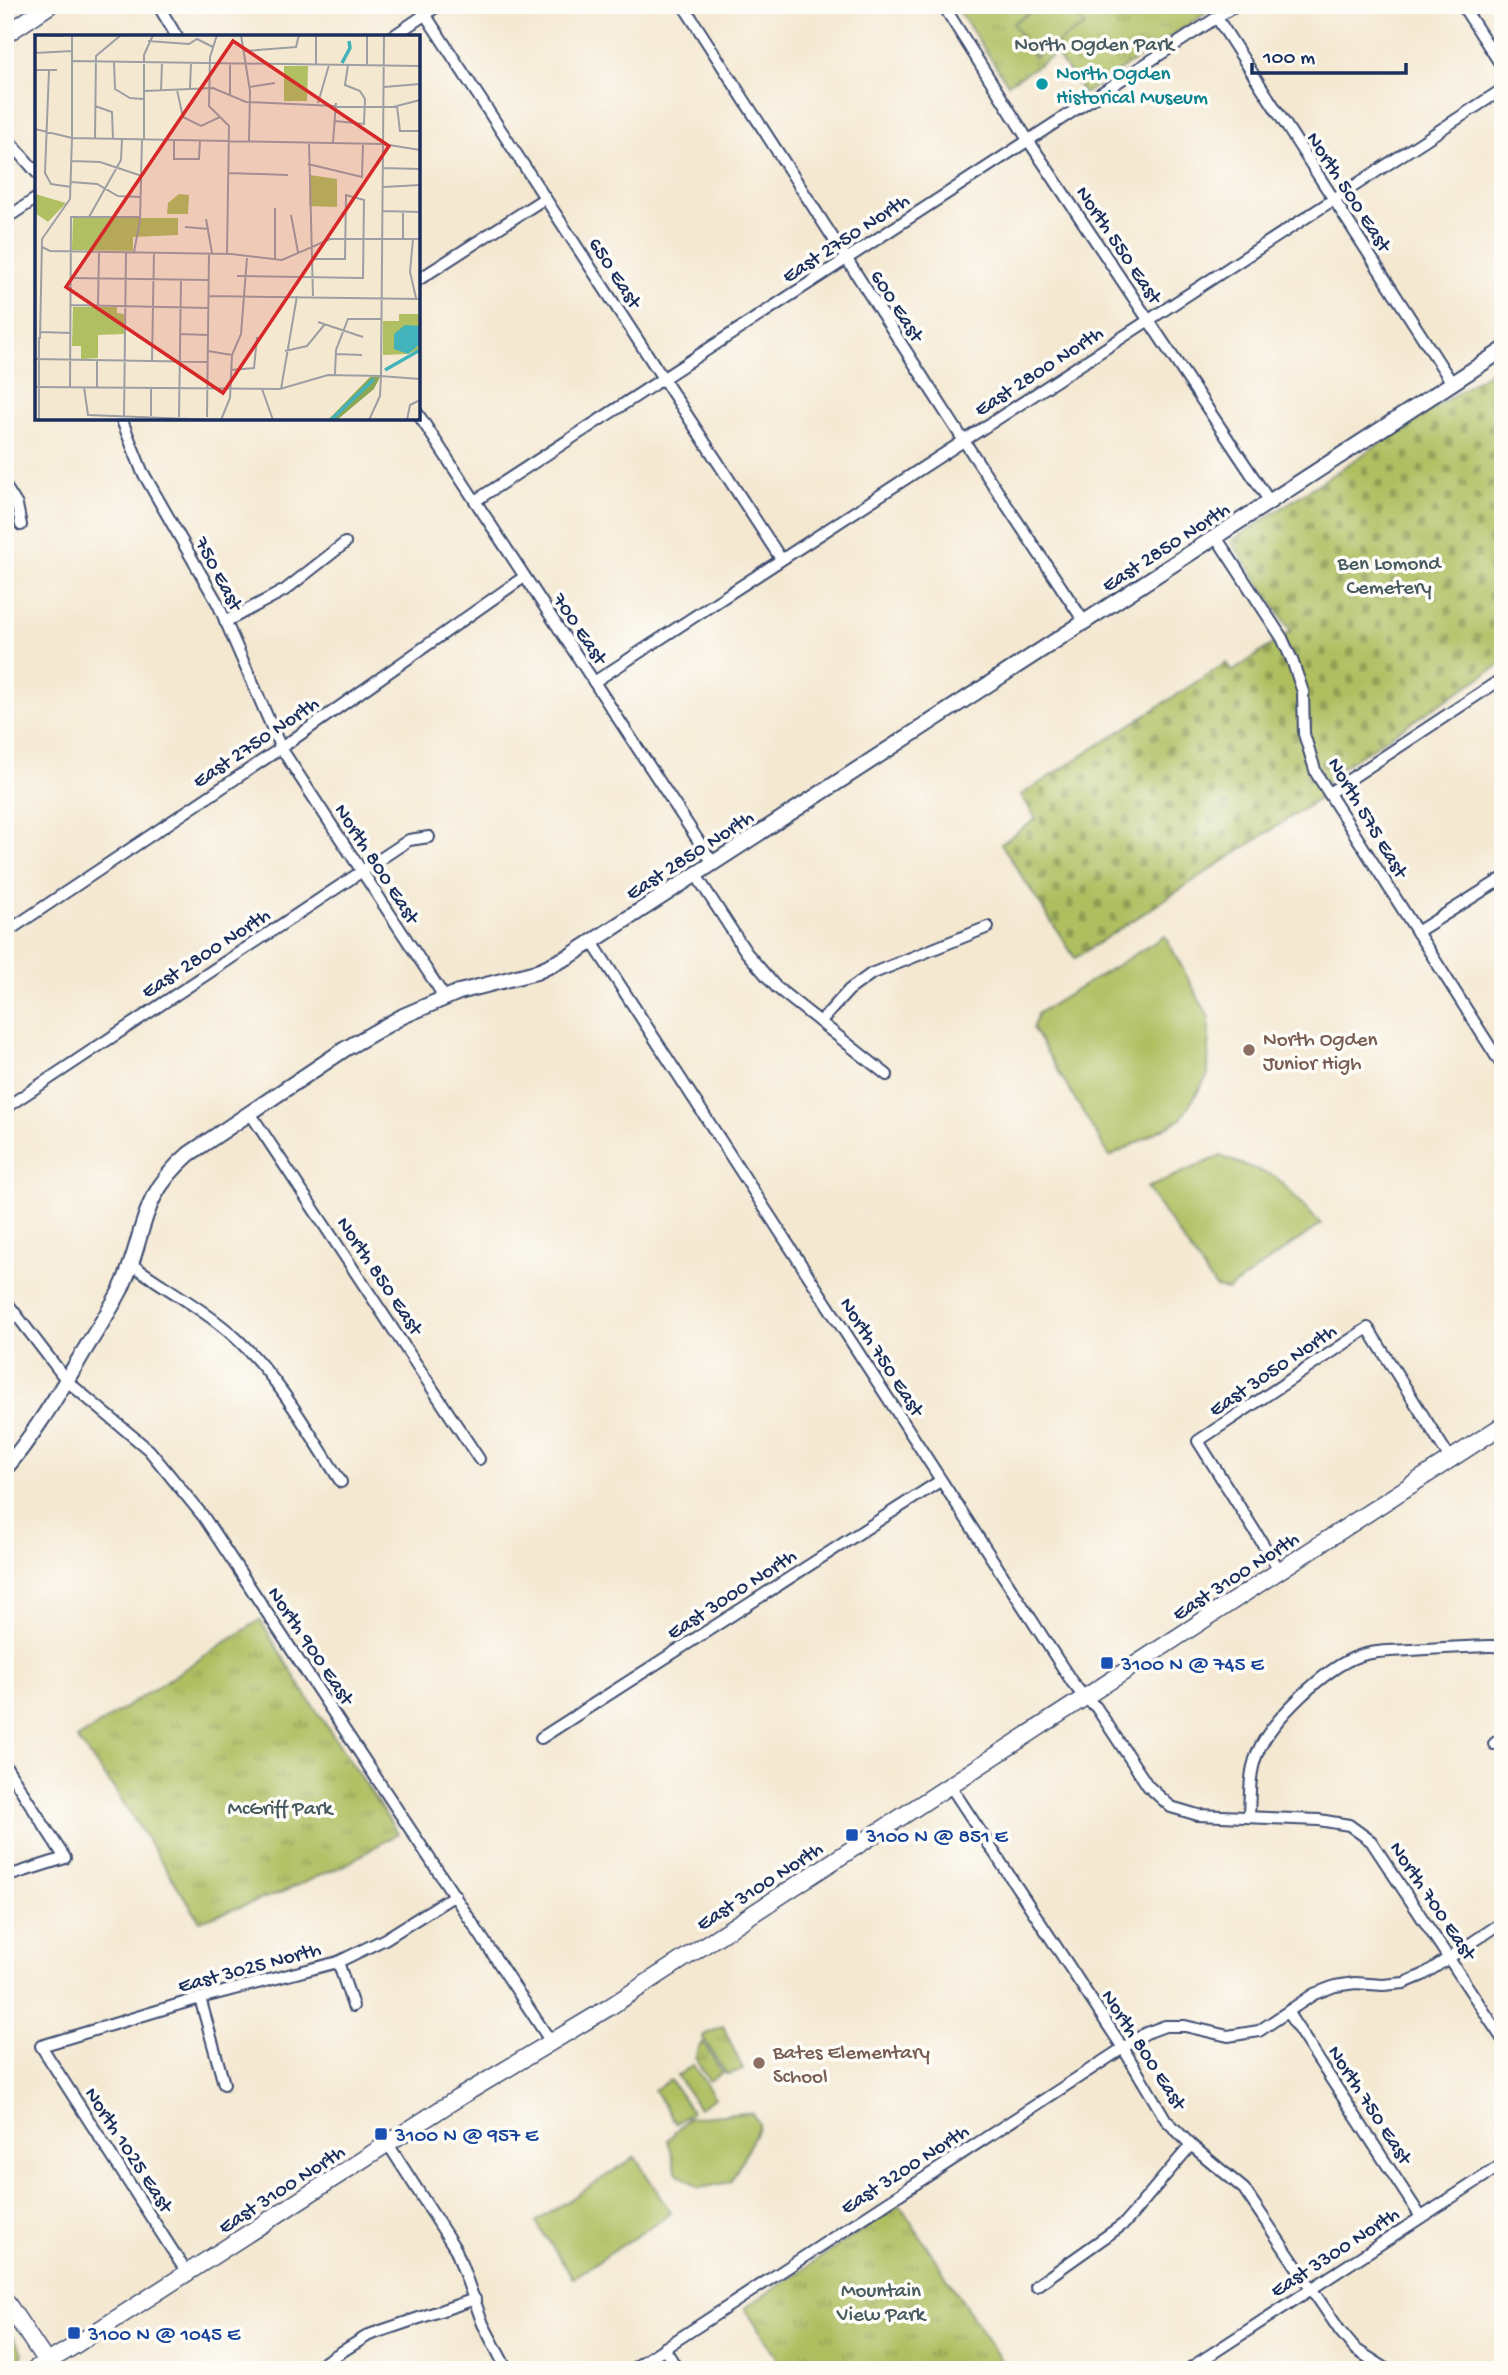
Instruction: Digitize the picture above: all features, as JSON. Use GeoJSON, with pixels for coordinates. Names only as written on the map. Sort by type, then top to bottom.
{"type":"FeatureCollection","features":[{"type":"Feature","properties":{"kind":"main road"},"geometry":{"type":"LineString","coordinates":[[5,35],[50,5]]}},
{"type":"Feature","properties":{"kind":"main road","name":"East 3100 North"},"geometry":{"type":"LineString","coordinates":[[44,2367],[458,2098],[608,2008],[951,1787],[1503,1425]]}},
{"type":"Feature","properties":{"kind":"main road"},"geometry":{"type":"LineString","coordinates":[[5,2300],[10,2320],[44,2367]]}},
{"type":"Feature","properties":{"kind":"street"},"geometry":{"type":"LineString","coordinates":[[158,5],[176,35]]}},
{"type":"Feature","properties":{"kind":"street"},"geometry":{"type":"LineString","coordinates":[[394,35],[423,10],[439,5]]}},
{"type":"Feature","properties":{"kind":"street","name":"600 East"},"geometry":{"type":"LineString","coordinates":[[683,5],[1084,623]]}},
{"type":"Feature","properties":{"kind":"street","name":"North 550 East"},"geometry":{"type":"LineString","coordinates":[[943,5],[1028,140],[1270,502]]}},
{"type":"Feature","properties":{"kind":"street","name":"East 2750 North"},"geometry":{"type":"LineString","coordinates":[[475,501],[1236,5]]}},
{"type":"Feature","properties":{"kind":"street"},"geometry":{"type":"LineString","coordinates":[[1462,5],[1503,68]]}},
{"type":"Feature","properties":{"kind":"street","name":"650 East"},"geometry":{"type":"LineString","coordinates":[[423,10],[781,559]]}},
{"type":"Feature","properties":{"kind":"street","name":"North 500 East"},"geometry":{"type":"LineString","coordinates":[[1217,18],[1452,383]]}},
{"type":"Feature","properties":{"kind":"street","name":"East 2800 North"},"geometry":{"type":"LineString","coordinates":[[594,682],[1503,89]]}},
{"type":"Feature","properties":{"kind":"street"},"geometry":{"type":"LineString","coordinates":[[5,136],[35,171]]}},
{"type":"Feature","properties":{"kind":"street"},"geometry":{"type":"LineString","coordinates":[[420,279],[545,198]]}},
{"type":"Feature","properties":{"kind":"street"},"geometry":{"type":"LineString","coordinates":[[5,219],[35,199]]}},
{"type":"Feature","properties":{"kind":"street","name":"East 2850 North"},"geometry":{"type":"LineString","coordinates":[[5,1469],[40,1422],[112,1307],[131,1264],[152,1196],[167,1174],[189,1154],[368,1035],[416,1009],[478,986],[548,968],[592,942],[1503,350]]}},
{"type":"Feature","properties":{"kind":"street","name":"700 East"},"geometry":{"type":"LineString","coordinates":[[420,417],[713,863]]}},
{"type":"Feature","properties":{"kind":"street","name":"750 East"},"geometry":{"type":"LineString","coordinates":[[124,420],[142,471],[218,604],[281,748]]}},
{"type":"Feature","properties":{"kind":"street"},"geometry":{"type":"LineString","coordinates":[[5,486],[17,505],[21,525]]}},
{"type":"Feature","properties":{"kind":"street","name":"North 575 East"},"geometry":{"type":"LineString","coordinates":[[1216,537],[1282,638],[1292,660],[1303,692],[1304,734],[1316,773],[1503,1067]]}},
{"type":"Feature","properties":{"kind":"street"},"geometry":{"type":"LineString","coordinates":[[225,622],[285,590],[345,543]]}},
{"type":"Feature","properties":{"kind":"street","name":"East 2750 North"},"geometry":{"type":"LineString","coordinates":[[5,933],[281,748],[524,577]]}},
{"type":"Feature","properties":{"kind":"street"},"geometry":{"type":"LineString","coordinates":[[1329,793],[1503,678]]}},
{"type":"Feature","properties":{"kind":"street","name":"North 800 East"},"geometry":{"type":"LineString","coordinates":[[281,748],[445,998]]}},
{"type":"Feature","properties":{"kind":"street","name":"East 2800 North"},"geometry":{"type":"LineString","coordinates":[[5,1108],[409,840],[429,837]]}},
{"type":"Feature","properties":{"kind":"street"},"geometry":{"type":"LineString","coordinates":[[696,875],[746,953],[776,988],[887,1075]]}},
{"type":"Feature","properties":{"kind":"street"},"geometry":{"type":"LineString","coordinates":[[1417,932],[1503,878]]}},
{"type":"Feature","properties":{"kind":"street"},"geometry":{"type":"LineString","coordinates":[[820,1022],[849,990],[871,974],[988,927]]}},
{"type":"Feature","properties":{"kind":"street","name":"North 750 East"},"geometry":{"type":"LineString","coordinates":[[592,942],[940,1481],[1084,1698],[1096,1707],[1147,1786]]}},
{"type":"Feature","properties":{"kind":"street","name":"North 850 East"},"geometry":{"type":"LineString","coordinates":[[250,1113],[479,1459]]}},
{"type":"Feature","properties":{"kind":"street"},"geometry":{"type":"LineString","coordinates":[[131,1264],[201,1309],[238,1340],[278,1386],[341,1482]]}},
{"type":"Feature","properties":{"kind":"street","name":"North 900 East"},"geometry":{"type":"LineString","coordinates":[[5,1300],[67,1381],[149,1450],[203,1516],[551,2042]]}},
{"type":"Feature","properties":{"kind":"street","name":"East 3050 North"},"geometry":{"type":"LineString","coordinates":[[1280,1571],[1198,1441],[1368,1328],[1451,1460]]}},
{"type":"Feature","properties":{"kind":"street","name":"East 3000 North"},"geometry":{"type":"LineString","coordinates":[[541,1738],[940,1481]]}},
{"type":"Feature","properties":{"kind":"street"},"geometry":{"type":"LineString","coordinates":[[1249,1817],[1252,1769],[1264,1739],[1313,1685],[1333,1670],[1354,1658],[1378,1651],[1498,1647]]}},
{"type":"Feature","properties":{"kind":"street"},"geometry":{"type":"LineString","coordinates":[[5,1765],[65,1858],[5,1877]]}},
{"type":"Feature","properties":{"kind":"street","name":"North 700 East"},"geometry":{"type":"LineString","coordinates":[[1147,1786],[1171,1807],[1198,1815],[1319,1820],[1349,1825],[1371,1841],[1503,2040]]}},
{"type":"Feature","properties":{"kind":"street","name":"North 800 East"},"geometry":{"type":"LineString","coordinates":[[951,1787],[1123,2048],[1166,2120],[1191,2145],[1244,2189],[1340,2331],[1355,2349],[1383,2368]]}},
{"type":"Feature","properties":{"kind":"street","name":"East 3025 North"},"geometry":{"type":"LineString","coordinates":[[41,2046],[200,1998],[338,1962],[384,1939],[454,1895]]}},
{"type":"Feature","properties":{"kind":"street","name":"East 3200 North"},"geometry":{"type":"LineString","coordinates":[[631,2370],[1146,2033],[1165,2026],[1185,2026],[1228,2036],[1250,2034],[1268,2027],[1314,1994],[1335,1986],[1355,1983],[1405,1983],[1423,1975],[1503,1922]]}},
{"type":"Feature","properties":{"kind":"street"},"geometry":{"type":"LineString","coordinates":[[338,1962],[354,2006]]}},
{"type":"Feature","properties":{"kind":"street"},"geometry":{"type":"LineString","coordinates":[[200,1998],[224,2084]]}},
{"type":"Feature","properties":{"kind":"street","name":"North 750 East"},"geometry":{"type":"LineString","coordinates":[[1288,2013],[1422,2217]]}},
{"type":"Feature","properties":{"kind":"street","name":"North 1025 East"},"geometry":{"type":"LineString","coordinates":[[41,2046],[187,2273]]}},
{"type":"Feature","properties":{"kind":"street"},"geometry":{"type":"LineString","coordinates":[[388,2144],[448,2235],[462,2263],[491,2342],[507,2370]]}},
{"type":"Feature","properties":{"kind":"street"},"geometry":{"type":"LineString","coordinates":[[1036,2286],[1125,2223],[1191,2145]]}},
{"type":"Feature","properties":{"kind":"street","name":"East 3300 North"},"geometry":{"type":"LineString","coordinates":[[1187,2370],[1503,2164]]}},
{"type":"Feature","properties":{"kind":"street"},"geometry":{"type":"LineString","coordinates":[[312,2370],[369,2335],[475,2299]]}},
{"type":"Feature","properties":{"kind":"street"},"geometry":{"type":"LineString","coordinates":[[664,2348],[678,2370]]}},
{"type":"Feature","properties":{"kind":"green space","name":"North Ogden Park"},"geometry":{"type":"Polygon","coordinates":[[[955,5],[1218,5],[1084,94],[1056,54],[1008,84],[955,5]]]}},
{"type":"Feature","properties":{"kind":"green space"},"geometry":{"type":"Polygon","coordinates":[[[1041,5],[1071,5],[1084,26],[1034,57],[1013,23],[1041,5]]]}},
{"type":"Feature","properties":{"kind":"green space"},"geometry":{"type":"Polygon","coordinates":[[[1099,5],[1138,5],[1118,17],[1113,17],[1099,5]]]}},
{"type":"Feature","properties":{"kind":"green space","name":"Ben Lomond Cemetery"},"geometry":{"type":"Polygon","coordinates":[[[1503,363],[1503,663],[1333,773],[1317,800],[1075,958],[1001,844],[1036,819],[1021,795],[1226,663],[1232,672],[1291,631],[1231,541],[1503,363]]]}},
{"type":"Feature","properties":{"kind":"green space"},"geometry":{"type":"Polygon","coordinates":[[[1165,936],[1209,1017],[1208,1075],[1181,1119],[1110,1157],[1033,1029],[1037,1014],[1165,936]]]}},
{"type":"Feature","properties":{"kind":"green space"},"geometry":{"type":"Polygon","coordinates":[[[1220,1156],[1276,1177],[1321,1224],[1228,1290],[1216,1288],[1147,1188],[1220,1156]]]}},
{"type":"Feature","properties":{"kind":"green space","name":"McGriff Park"},"geometry":{"type":"Polygon","coordinates":[[[260,1620],[306,1695],[398,1833],[347,1864],[282,1892],[200,1921],[115,1790],[77,1739],[260,1620]]]}},
{"type":"Feature","properties":{"kind":"green space"},"geometry":{"type":"Polygon","coordinates":[[[723,2026],[743,2070],[726,2074],[702,2036],[723,2026]]]}},
{"type":"Feature","properties":{"kind":"green space"},"geometry":{"type":"Polygon","coordinates":[[[703,2042],[722,2073],[709,2081],[696,2057],[703,2042]]]}},
{"type":"Feature","properties":{"kind":"green space"},"geometry":{"type":"Polygon","coordinates":[[[693,2065],[715,2098],[699,2108],[677,2076],[693,2065]]]}},
{"type":"Feature","properties":{"kind":"green space"},"geometry":{"type":"Polygon","coordinates":[[[670,2080],[692,2112],[676,2123],[654,2090],[670,2080]]]}},
{"type":"Feature","properties":{"kind":"green space"},"geometry":{"type":"Polygon","coordinates":[[[752,2114],[759,2123],[758,2128],[731,2182],[700,2188],[677,2173],[668,2140],[688,2118],[752,2114]]]}},
{"type":"Feature","properties":{"kind":"green space"},"geometry":{"type":"Polygon","coordinates":[[[635,2157],[671,2213],[573,2278],[536,2222],[635,2157]]]}},
{"type":"Feature","properties":{"kind":"green space","name":"Mountain View Park"},"geometry":{"type":"Polygon","coordinates":[[[900,2205],[1007,2370],[785,2370],[745,2308],[900,2205]]]}},
{"type":"Feature","properties":{"kind":"green space"},"geometry":{"type":"Polygon","coordinates":[[[5,2334],[13,2337],[23,2353],[20,2361],[7,2370],[5,2334]]]}},
{"type":"Feature","properties":{"kind":"place","name":"North Ogden Historical Museum"},"geometry":{"type":"Point","coordinates":[1042,84]}},
{"type":"Feature","properties":{"kind":"place","name":"North Ogden Junior High"},"geometry":{"type":"Point","coordinates":[1249,1050]}},
{"type":"Feature","properties":{"kind":"place","name":"3100 N @ 745 E"},"geometry":{"type":"Point","coordinates":[1107,1663]}},
{"type":"Feature","properties":{"kind":"place","name":"3100 N @ 851 E"},"geometry":{"type":"Point","coordinates":[852,1835]}},
{"type":"Feature","properties":{"kind":"place","name":"Bates Elementary School"},"geometry":{"type":"Point","coordinates":[759,2063]}},
{"type":"Feature","properties":{"kind":"place","name":"3100 N @ 957 E"},"geometry":{"type":"Point","coordinates":[381,2134]}},
{"type":"Feature","properties":{"kind":"place","name":"3100 N @ 1045 E"},"geometry":{"type":"Point","coordinates":[74,2333]}}]}
